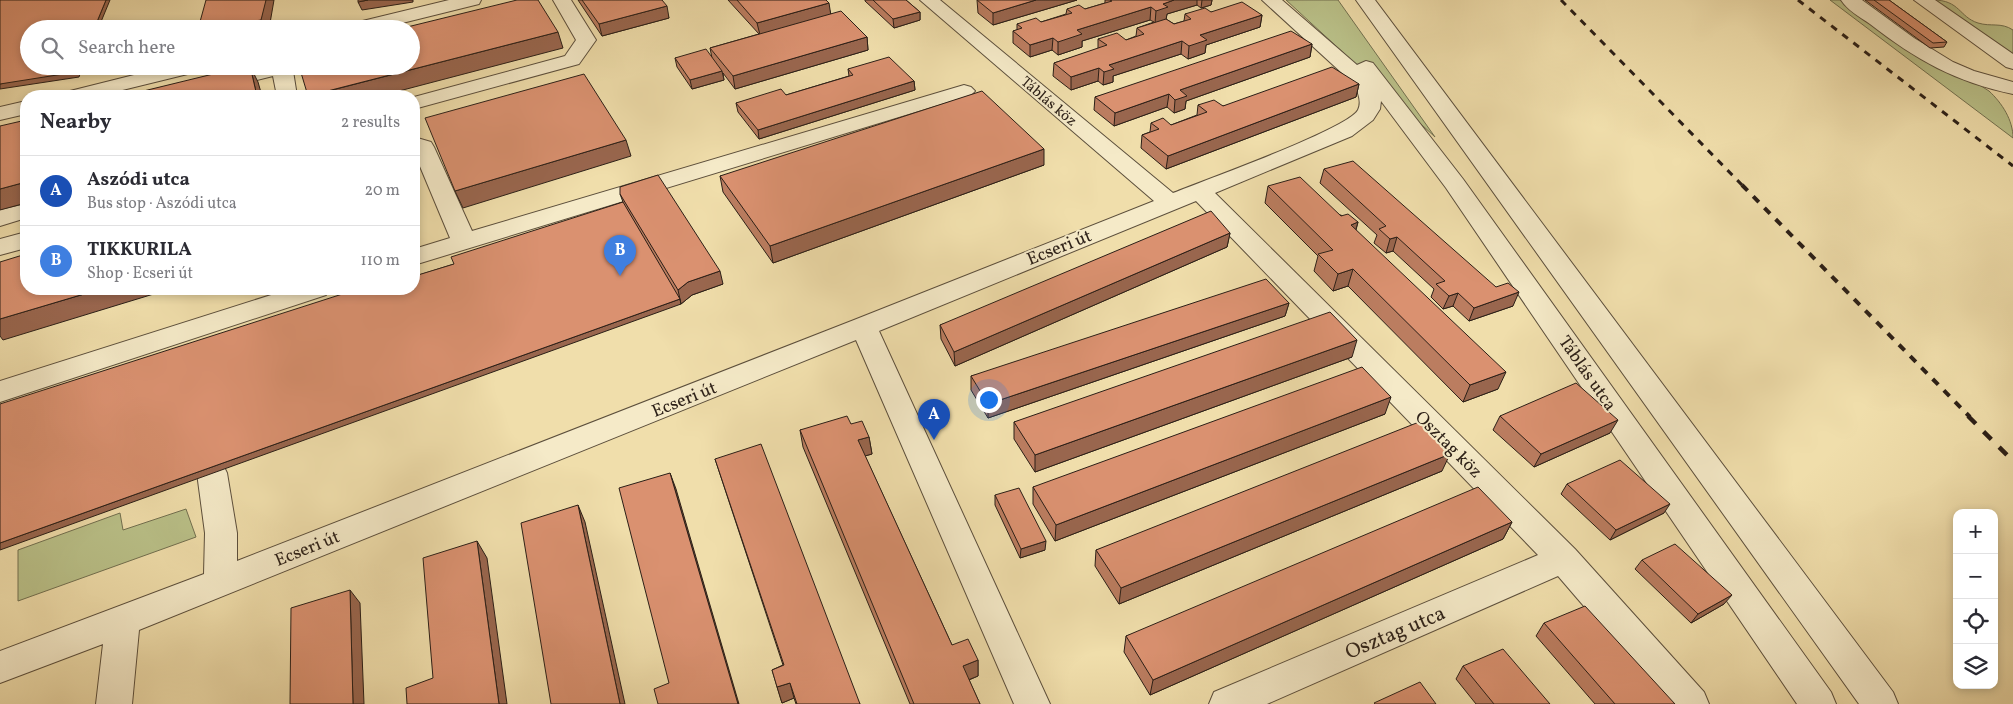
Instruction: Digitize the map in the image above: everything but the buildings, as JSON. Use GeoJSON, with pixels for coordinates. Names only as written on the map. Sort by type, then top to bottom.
{"type":"FeatureCollection","features":[{"type":"Feature","properties":{"kind":"street"},"geometry":{"type":"LineString","coordinates":[[390,20],[472,0]]}},
{"type":"Feature","properties":{"kind":"street"},"geometry":{"type":"LineString","coordinates":[[420,102],[572,60],[586,40],[562,0]]}},
{"type":"Feature","properties":{"kind":"street","name":"Táblás köz"},"geometry":{"type":"LineString","coordinates":[[929,0],[1170,202]]}},
{"type":"Feature","properties":{"kind":"street"},"geometry":{"type":"LineString","coordinates":[[1271,0],[1343,63]]}},
{"type":"Feature","properties":{"kind":"street"},"geometry":{"type":"LineString","coordinates":[[1365,0],[1880,704]]}},
{"type":"Feature","properties":{"kind":"street"},"geometry":{"type":"LineString","coordinates":[[1850,0],[1938,64],[2006,87]]}},
{"type":"Feature","properties":{"kind":"street"},"geometry":{"type":"LineString","coordinates":[[1872,0],[1950,57],[2006,87]]}},
{"type":"Feature","properties":{"kind":"street"},"geometry":{"type":"LineString","coordinates":[[1923,0],[2013,63]]}},
{"type":"Feature","properties":{"kind":"street","name":"Táblás utca"},"geometry":{"type":"LineString","coordinates":[[1343,63],[1354,62],[1368,68],[1438,160],[1818,704]]}},
{"type":"Feature","properties":{"kind":"street","name":"Ecseri út"},"geometry":{"type":"LineString","coordinates":[[0,667],[220,583],[864,327],[1335,136],[1364,120],[1370,106],[1370,93],[1364,82],[1343,63]]}},
{"type":"Feature","properties":{"kind":"street"},"geometry":{"type":"LineString","coordinates":[[98,90],[160,75]]}},
{"type":"Feature","properties":{"kind":"street"},"geometry":{"type":"LineString","coordinates":[[193,90],[252,75]]}},
{"type":"Feature","properties":{"kind":"street"},"geometry":{"type":"LineString","coordinates":[[285,75],[286,90]]}},
{"type":"Feature","properties":{"kind":"street"},"geometry":{"type":"LineString","coordinates":[[2006,87],[2004,98],[2013,110]]}},
{"type":"Feature","properties":{"kind":"street"},"geometry":{"type":"LineString","coordinates":[[420,255],[964,90]]}},
{"type":"Feature","properties":{"kind":"street"},"geometry":{"type":"LineString","coordinates":[[0,114],[20,109]]}},
{"type":"Feature","properties":{"kind":"street"},"geometry":{"type":"LineString","coordinates":[[420,146],[423,147],[464,241]]}},
{"type":"Feature","properties":{"kind":"street","name":"Osztag köz"},"geometry":{"type":"LineString","coordinates":[[1198,191],[1563,559],[1692,704]]}},
{"type":"Feature","properties":{"kind":"street"},"geometry":{"type":"LineString","coordinates":[[0,218],[20,213]]}},
{"type":"Feature","properties":{"kind":"street"},"geometry":{"type":"LineString","coordinates":[[0,247],[20,242]]}},
{"type":"Feature","properties":{"kind":"street"},"geometry":{"type":"LineString","coordinates":[[0,392],[299,295]]}},
{"type":"Feature","properties":{"kind":"street"},"geometry":{"type":"LineString","coordinates":[[864,327],[1032,704]]}},
{"type":"Feature","properties":{"kind":"street"},"geometry":{"type":"LineString","coordinates":[[212,473],[221,533],[220,583]]}},
{"type":"Feature","properties":{"kind":"street","name":"Osztag utca"},"geometry":{"type":"LineString","coordinates":[[1227,704],[1563,559]]}},
{"type":"Feature","properties":{"kind":"street"},"geometry":{"type":"LineString","coordinates":[[114,704],[123,621]]}},
{"type":"Feature","properties":{"kind":"green space"},"geometry":{"type":"Polygon","coordinates":[[[1286,0],[1338,0],[1435,137],[1286,0]]]}},
{"type":"Feature","properties":{"kind":"green space"},"geometry":{"type":"Polygon","coordinates":[[[1830,0],[1845,0],[1989,91],[2006,112],[2013,131],[2013,138],[1830,0]]]}},
{"type":"Feature","properties":{"kind":"green space"},"geometry":{"type":"Polygon","coordinates":[[[1933,0],[1949,3],[1978,23],[2000,25],[2013,30],[2013,58],[1933,0]]]}},
{"type":"Feature","properties":{"kind":"green space"},"geometry":{"type":"Polygon","coordinates":[[[186,509],[196,537],[18,601],[18,550],[120,513],[123,530],[186,509]]]}},
{"type":"Feature","properties":{"kind":"railway"},"geometry":{"type":"LineString","coordinates":[[1561,0],[1743,186]]}},
{"type":"Feature","properties":{"kind":"railway"},"geometry":{"type":"LineString","coordinates":[[1798,0],[2013,166]]}},
{"type":"Feature","properties":{"kind":"railway"},"geometry":{"type":"LineString","coordinates":[[1742,185],[1970,417]]}},
{"type":"Feature","properties":{"kind":"railway"},"geometry":{"type":"LineString","coordinates":[[1968,416],[2013,461]]}},
{"type":"Feature","properties":{"kind":"place","name":"TIKKURILA"},"geometry":{"type":"Point","coordinates":[620,276]}},
{"type":"Feature","properties":{"kind":"place","name":"Aszódi utca"},"geometry":{"type":"Point","coordinates":[934,440]}}]}
